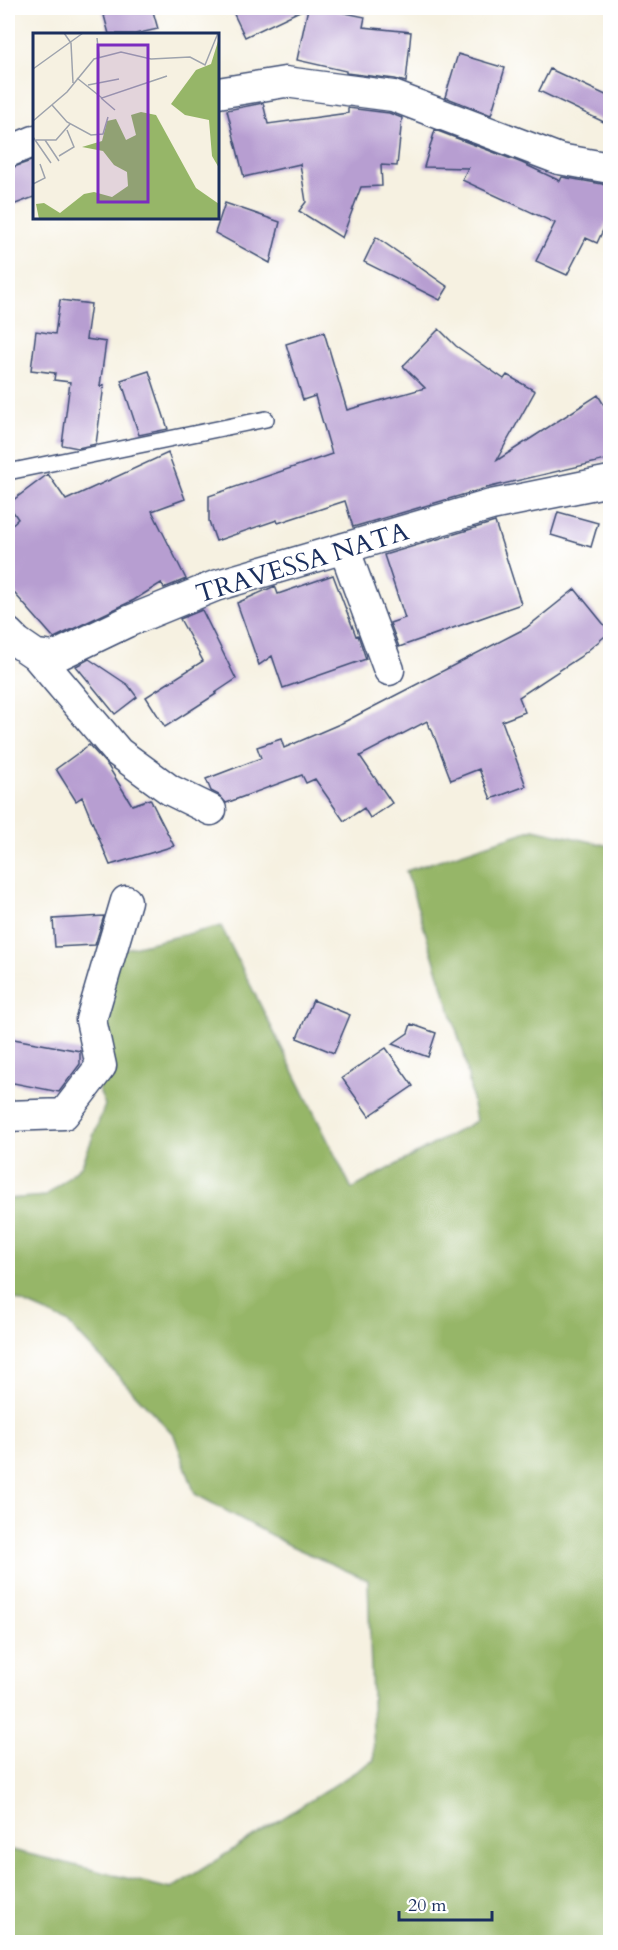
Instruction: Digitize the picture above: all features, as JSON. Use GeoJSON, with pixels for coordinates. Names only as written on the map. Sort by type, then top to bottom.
{"type":"FeatureCollection","features":[{"type":"Feature","properties":{"kind":"street"},"geometry":{"type":"LineString","coordinates":[[219,93],[285,82],[393,96],[559,159],[610,168]]}},
{"type":"Feature","properties":{"kind":"street","name":"TRAVESSA NATA"},"geometry":{"type":"LineString","coordinates":[[36,655],[54,657],[127,622],[214,586],[491,505],[610,481]]}},
{"type":"Feature","properties":{"kind":"street"},"geometry":{"type":"LineString","coordinates":[[344,548],[389,670]]}},
{"type":"Feature","properties":{"kind":"street"},"geometry":{"type":"LineString","coordinates":[[8,633],[36,655],[118,752],[170,790],[211,810]]}},
{"type":"Feature","properties":{"kind":"street"},"geometry":{"type":"LineString","coordinates":[[8,1116],[64,1114],[101,1066],[91,1020],[126,901]]}},
{"type":"Feature","properties":{"kind":"lane"},"geometry":{"type":"LineString","coordinates":[[8,472],[266,419]]}},
{"type":"Feature","properties":{"kind":"green space"},"geometry":{"type":"Polygon","coordinates":[[[534,829],[610,846],[610,1942],[8,1942],[8,1849],[171,1889],[374,1760],[368,1580],[291,1546],[195,1494],[174,1435],[67,1322],[8,1296],[8,1199],[46,1196],[82,1165],[105,1105],[83,1052],[112,952],[221,926],[352,1189],[476,1121],[464,1054],[406,871],[534,829]]]}},
{"type":"Feature","properties":{"kind":"building"},"geometry":{"type":"Polygon","coordinates":[[[102,8],[152,8],[158,29],[140,33],[109,33],[102,8]]]}},
{"type":"Feature","properties":{"kind":"building"},"geometry":{"type":"Polygon","coordinates":[[[231,8],[306,8],[245,37],[231,8]]]}},
{"type":"Feature","properties":{"kind":"building"},"geometry":{"type":"Polygon","coordinates":[[[308,8],[321,8],[365,17],[363,27],[411,32],[406,82],[346,73],[346,71],[297,60],[308,8]]]}},
{"type":"Feature","properties":{"kind":"building"},"geometry":{"type":"Polygon","coordinates":[[[458,54],[505,68],[491,115],[445,97],[458,54]]]}},
{"type":"Feature","properties":{"kind":"building"},"geometry":{"type":"Polygon","coordinates":[[[550,69],[610,97],[610,125],[539,91],[550,69]]]}},
{"type":"Feature","properties":{"kind":"building"},"geometry":{"type":"Polygon","coordinates":[[[263,103],[268,124],[348,113],[348,108],[389,113],[402,118],[397,166],[381,165],[382,186],[361,187],[342,238],[299,211],[306,202],[300,164],[244,177],[227,110],[263,103]]]}},
{"type":"Feature","properties":{"kind":"building"},"geometry":{"type":"Polygon","coordinates":[[[435,130],[522,163],[560,181],[562,177],[602,184],[610,188],[610,215],[597,243],[586,238],[567,275],[536,261],[555,223],[462,180],[468,168],[424,167],[435,130]]]}},
{"type":"Feature","properties":{"kind":"building"},"geometry":{"type":"Polygon","coordinates":[[[33,160],[33,197],[13,205],[8,187],[8,169],[33,160]]]}},
{"type":"Feature","properties":{"kind":"building"},"geometry":{"type":"Polygon","coordinates":[[[225,203],[280,222],[270,263],[215,233],[225,203]]]}},
{"type":"Feature","properties":{"kind":"building"},"geometry":{"type":"Polygon","coordinates":[[[376,237],[448,287],[440,300],[364,262],[376,237]]]}},
{"type":"Feature","properties":{"kind":"building"},"geometry":{"type":"Polygon","coordinates":[[[60,300],[91,304],[86,339],[106,342],[100,386],[104,385],[96,444],[78,448],[62,445],[70,382],[54,380],[55,373],[31,370],[36,331],[55,334],[60,300]]]}},
{"type":"Feature","properties":{"kind":"building"},"geometry":{"type":"Polygon","coordinates":[[[439,329],[456,346],[504,379],[507,375],[535,391],[496,461],[598,395],[610,415],[610,459],[486,488],[353,527],[345,501],[278,523],[277,520],[216,541],[209,521],[209,496],[332,454],[315,396],[303,400],[286,344],[324,332],[347,410],[425,388],[403,366],[439,329]]]}},
{"type":"Feature","properties":{"kind":"building"},"geometry":{"type":"Polygon","coordinates":[[[149,371],[168,429],[139,435],[121,380],[149,371]]]}},
{"type":"Feature","properties":{"kind":"building"},"geometry":{"type":"Polygon","coordinates":[[[168,453],[185,499],[152,511],[186,579],[164,588],[161,583],[134,600],[54,638],[8,586],[8,528],[18,519],[8,504],[48,474],[66,500],[168,453]]]}},
{"type":"Feature","properties":{"kind":"building"},"geometry":{"type":"Polygon","coordinates":[[[558,512],[598,523],[591,547],[551,535],[558,512]]]}},
{"type":"Feature","properties":{"kind":"building"},"geometry":{"type":"Polygon","coordinates":[[[495,522],[521,604],[399,647],[390,623],[405,618],[384,555],[495,522]]]}},
{"type":"Feature","properties":{"kind":"building"},"geometry":{"type":"Polygon","coordinates":[[[333,575],[366,659],[283,688],[272,656],[259,665],[237,603],[275,586],[278,594],[333,575]]]}},
{"type":"Feature","properties":{"kind":"building"},"geometry":{"type":"Polygon","coordinates":[[[575,589],[610,632],[580,657],[519,697],[525,712],[502,721],[526,786],[491,799],[479,769],[451,780],[427,721],[360,756],[392,803],[370,818],[364,808],[344,821],[315,779],[306,783],[302,775],[226,803],[219,795],[211,791],[206,779],[261,758],[257,747],[281,739],[284,748],[342,723],[526,628],[575,589]]]}},
{"type":"Feature","properties":{"kind":"building"},"geometry":{"type":"Polygon","coordinates":[[[202,610],[236,679],[165,727],[146,697],[203,661],[180,619],[202,610]]]}},
{"type":"Feature","properties":{"kind":"building"},"geometry":{"type":"Polygon","coordinates":[[[89,659],[128,685],[137,697],[115,714],[76,666],[89,659]]]}},
{"type":"Feature","properties":{"kind":"building"},"geometry":{"type":"Polygon","coordinates":[[[89,745],[108,766],[132,805],[150,799],[174,846],[110,865],[82,797],[76,801],[56,769],[89,745]]]}},
{"type":"Feature","properties":{"kind":"building"},"geometry":{"type":"Polygon","coordinates":[[[104,916],[95,945],[55,947],[53,919],[104,916]]]}},
{"type":"Feature","properties":{"kind":"building"},"geometry":{"type":"Polygon","coordinates":[[[313,1000],[350,1015],[334,1053],[297,1038],[313,1000]]]}},
{"type":"Feature","properties":{"kind":"building"},"geometry":{"type":"Polygon","coordinates":[[[411,1024],[436,1033],[428,1057],[392,1044],[408,1033],[411,1024]]]}},
{"type":"Feature","properties":{"kind":"building"},"geometry":{"type":"Polygon","coordinates":[[[8,1038],[80,1051],[80,1064],[59,1092],[8,1082],[8,1038]]]}},
{"type":"Feature","properties":{"kind":"building"},"geometry":{"type":"Polygon","coordinates":[[[386,1048],[413,1086],[369,1116],[342,1078],[386,1048]]]}}]}
